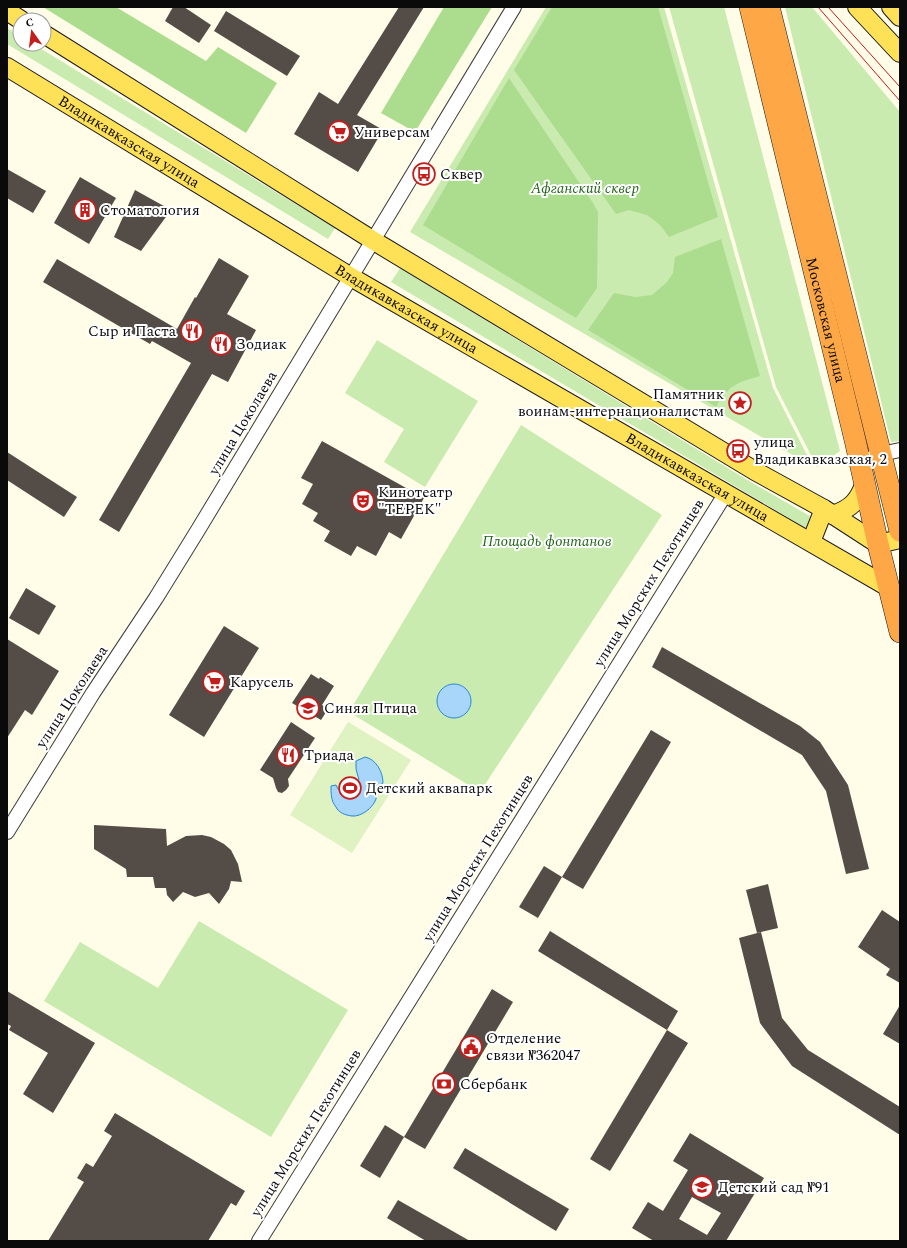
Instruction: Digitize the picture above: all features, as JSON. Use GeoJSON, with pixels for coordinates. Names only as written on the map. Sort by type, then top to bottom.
{"type":"FeatureCollection","features":[{"type":"Feature","properties":{"kind":"highway","name":"Московская улица"},"geometry":{"type":"LineString","coordinates":[[750,7],[900,632]]}},
{"type":"Feature","properties":{"kind":"highway","name":"Московская улица"},"geometry":{"type":"LineString","coordinates":[[769,7],[890,452],[900,531]]}},
{"type":"Feature","properties":{"kind":"main road"},"geometry":{"type":"LineString","coordinates":[[857,7],[900,54]]}},
{"type":"Feature","properties":{"kind":"main road"},"geometry":{"type":"LineString","coordinates":[[891,7],[900,17]]}},
{"type":"Feature","properties":{"kind":"main road"},"geometry":{"type":"LineString","coordinates":[[52,39],[374,241],[748,466],[829,512],[878,544],[900,540]]}},
{"type":"Feature","properties":{"kind":"main road","name":"Владикавказская улица"},"geometry":{"type":"LineString","coordinates":[[7,67],[351,277],[888,587]]}},
{"type":"Feature","properties":{"kind":"main road"},"geometry":{"type":"LineString","coordinates":[[829,512],[845,511],[856,502],[865,483]]}},
{"type":"Feature","properties":{"kind":"main road"},"geometry":{"type":"LineString","coordinates":[[811,542],[829,512]]}},
{"type":"Feature","properties":{"kind":"street","name":"улица Цоколаева"},"geometry":{"type":"LineString","coordinates":[[7,832],[93,693],[152,605],[374,241],[514,7]]}},
{"type":"Feature","properties":{"kind":"street"},"geometry":{"type":"LineString","coordinates":[[890,452],[870,458],[865,483],[895,488]]}},
{"type":"Feature","properties":{"kind":"street","name":"улица Морских Пехотинцев"},"geometry":{"type":"LineString","coordinates":[[259,1241],[726,493]]}},
{"type":"Feature","properties":{"kind":"green space"},"geometry":{"type":"Polygon","coordinates":[[[43,7],[116,7],[206,61],[218,47],[277,83],[246,133],[43,7]]]}},
{"type":"Feature","properties":{"kind":"green space"},"geometry":{"type":"Polygon","coordinates":[[[444,7],[492,7],[415,132],[381,113],[444,7]]]}},
{"type":"Feature","properties":{"kind":"green space","name":"Афганский сквер"},"geometry":{"type":"Polygon","coordinates":[[[546,7],[664,7],[773,388],[813,467],[410,232],[546,7]]]}},
{"type":"Feature","properties":{"kind":"green space"},"geometry":{"type":"Polygon","coordinates":[[[552,7],[658,7],[718,217],[669,237],[660,225],[647,215],[629,210],[616,214],[514,70],[552,7]]]}},
{"type":"Feature","properties":{"kind":"green space"},"geometry":{"type":"Polygon","coordinates":[[[669,7],[724,7],[840,451],[817,467],[776,387],[669,7]]]}},
{"type":"Feature","properties":{"kind":"green space"},"geometry":{"type":"Polygon","coordinates":[[[785,7],[812,7],[900,112],[900,441],[891,442],[785,7]]]}},
{"type":"Feature","properties":{"kind":"green space"},"geometry":{"type":"Polygon","coordinates":[[[7,28],[12,31],[12,47],[7,44],[7,28]]]}},
{"type":"Feature","properties":{"kind":"green space"},"geometry":{"type":"Polygon","coordinates":[[[20,52],[46,52],[335,228],[328,239],[20,52]]]}},
{"type":"Feature","properties":{"kind":"green space"},"geometry":{"type":"Polygon","coordinates":[[[509,78],[598,212],[597,288],[576,318],[423,225],[509,78]]]}},
{"type":"Feature","properties":{"kind":"green space"},"geometry":{"type":"Polygon","coordinates":[[[721,239],[760,376],[739,383],[729,389],[716,407],[588,330],[614,293],[635,297],[652,295],[667,282],[673,273],[675,257],[721,239]]]}},
{"type":"Feature","properties":{"kind":"green space"},"geometry":{"type":"Polygon","coordinates":[[[400,268],[749,481],[815,519],[809,530],[391,282],[400,268]]]}},
{"type":"Feature","properties":{"kind":"green space"},"geometry":{"type":"Polygon","coordinates":[[[377,340],[478,401],[425,487],[384,462],[404,429],[345,393],[377,340]]]}},
{"type":"Feature","properties":{"kind":"green space","name":"Площадь фонтанов"},"geometry":{"type":"Polygon","coordinates":[[[521,425],[662,515],[480,792],[349,712],[521,425]]]}},
{"type":"Feature","properties":{"kind":"green space","name":"Детский аквапарк"},"geometry":{"type":"Polygon","coordinates":[[[348,722],[411,760],[352,853],[290,815],[348,722]]]}},
{"type":"Feature","properties":{"kind":"green space"},"geometry":{"type":"Polygon","coordinates":[[[199,921],[348,1010],[271,1137],[44,1001],[80,942],[158,988],[199,921]]]}},
{"type":"Feature","properties":{"kind":"water"},"geometry":{"type":"Polygon","coordinates":[[[454,684],[460,685],[466,689],[470,695],[470,707],[466,713],[460,717],[454,718],[448,717],[442,713],[438,707],[437,701],[438,695],[442,689],[448,685],[454,684]]]}},
{"type":"Feature","properties":{"kind":"water"},"geometry":{"type":"Polygon","coordinates":[[[365,757],[376,763],[382,775],[383,783],[377,788],[376,799],[372,806],[359,815],[352,816],[337,809],[331,795],[331,786],[336,785],[344,794],[353,791],[356,788],[356,782],[359,780],[356,769],[356,761],[365,757]]]}},
{"type":"Feature","properties":{"kind":"building"},"geometry":{"type":"Polygon","coordinates":[[[173,7],[184,7],[211,25],[199,43],[165,21],[173,7]]]}},
{"type":"Feature","properties":{"kind":"building"},"geometry":{"type":"Polygon","coordinates":[[[399,7],[424,7],[357,115],[383,130],[358,172],[294,134],[319,92],[338,104],[399,7]]]}},
{"type":"Feature","properties":{"kind":"building"},"geometry":{"type":"Polygon","coordinates":[[[226,11],[300,56],[287,76],[214,31],[226,11]]]}},
{"type":"Feature","properties":{"kind":"building"},"geometry":{"type":"Polygon","coordinates":[[[7,169],[46,191],[33,213],[7,198],[7,169]]]}},
{"type":"Feature","properties":{"kind":"building","name":"Стоматология"},"geometry":{"type":"Polygon","coordinates":[[[80,177],[116,198],[89,244],[54,223],[80,177]]]}},
{"type":"Feature","properties":{"kind":"building"},"geometry":{"type":"Polygon","coordinates":[[[135,190],[171,210],[141,251],[114,237],[135,190]]]}},
{"type":"Feature","properties":{"kind":"building"},"geometry":{"type":"Polygon","coordinates":[[[219,258],[249,276],[227,314],[256,330],[228,382],[212,374],[119,532],[99,520],[191,363],[152,341],[150,344],[43,282],[57,259],[177,329],[219,258]]]}},
{"type":"Feature","properties":{"kind":"building","name":"Кинотеатр \"ТЕРЕК\""},"geometry":{"type":"Polygon","coordinates":[[[322,441],[424,498],[401,539],[389,532],[376,556],[357,546],[351,556],[324,541],[330,531],[313,521],[318,513],[302,504],[313,484],[301,478],[322,441]]]}},
{"type":"Feature","properties":{"kind":"building"},"geometry":{"type":"Polygon","coordinates":[[[7,452],[77,497],[64,517],[7,480],[7,452]]]}},
{"type":"Feature","properties":{"kind":"building"},"geometry":{"type":"Polygon","coordinates":[[[26,588],[56,606],[39,635],[9,618],[26,588]]]}},
{"type":"Feature","properties":{"kind":"building","name":"Карусель"},"geometry":{"type":"Polygon","coordinates":[[[224,626],[259,648],[204,737],[169,715],[224,626]]]}},
{"type":"Feature","properties":{"kind":"building"},"geometry":{"type":"Polygon","coordinates":[[[7,639],[59,671],[32,715],[25,710],[7,738],[7,639]]]}},
{"type":"Feature","properties":{"kind":"building"},"geometry":{"type":"Polygon","coordinates":[[[662,647],[800,726],[820,742],[848,785],[869,869],[846,874],[826,791],[802,755],[652,667],[662,647]]]}},
{"type":"Feature","properties":{"kind":"building"},"geometry":{"type":"Polygon","coordinates":[[[311,674],[319,679],[320,677],[334,686],[322,705],[328,709],[321,720],[292,703],[311,674]]]}},
{"type":"Feature","properties":{"kind":"building"},"geometry":{"type":"Polygon","coordinates":[[[291,722],[315,738],[288,779],[289,786],[282,793],[278,792],[273,778],[260,770],[291,722]]]}},
{"type":"Feature","properties":{"kind":"building"},"geometry":{"type":"Polygon","coordinates":[[[651,730],[671,742],[583,889],[562,877],[651,730]]]}},
{"type":"Feature","properties":{"kind":"building"},"geometry":{"type":"Polygon","coordinates":[[[94,825],[166,829],[167,846],[186,836],[202,835],[211,837],[224,844],[231,850],[238,864],[242,882],[231,881],[229,889],[219,904],[209,893],[195,897],[183,892],[173,902],[167,895],[166,888],[155,888],[153,877],[127,877],[126,869],[94,849],[94,825]]]}},
{"type":"Feature","properties":{"kind":"building"},"geometry":{"type":"Polygon","coordinates":[[[544,866],[562,877],[538,918],[519,907],[544,866]]]}},
{"type":"Feature","properties":{"kind":"building"},"geometry":{"type":"Polygon","coordinates":[[[768,884],[778,928],[757,933],[746,890],[768,884]]]}},
{"type":"Feature","properties":{"kind":"building"},"geometry":{"type":"Polygon","coordinates":[[[882,910],[900,922],[900,983],[886,975],[890,969],[858,947],[882,910]]]}},
{"type":"Feature","properties":{"kind":"building"},"geometry":{"type":"Polygon","coordinates":[[[550,931],[678,1011],[667,1030],[538,951],[550,931]]]}},
{"type":"Feature","properties":{"kind":"building"},"geometry":{"type":"Polygon","coordinates":[[[761,932],[782,1018],[808,1050],[900,1107],[900,1135],[792,1066],[760,1023],[739,938],[761,932]]]}},
{"type":"Feature","properties":{"kind":"building"},"geometry":{"type":"Polygon","coordinates":[[[492,989],[513,1002],[425,1149],[404,1137],[492,989]]]}},
{"type":"Feature","properties":{"kind":"building"},"geometry":{"type":"Polygon","coordinates":[[[7,991],[95,1043],[53,1113],[23,1094],[48,1053],[9,1030],[11,1026],[7,1024],[7,991]]]}},
{"type":"Feature","properties":{"kind":"building"},"geometry":{"type":"Polygon","coordinates":[[[900,1005],[900,1044],[883,1034],[900,1005]]]}},
{"type":"Feature","properties":{"kind":"building"},"geometry":{"type":"Polygon","coordinates":[[[667,1030],[688,1043],[610,1171],[590,1159],[667,1030]]]}},
{"type":"Feature","properties":{"kind":"building"},"geometry":{"type":"Polygon","coordinates":[[[115,1113],[245,1191],[236,1206],[231,1203],[208,1241],[48,1241],[84,1182],[77,1178],[86,1163],[93,1167],[112,1136],[104,1131],[115,1113]]]}},
{"type":"Feature","properties":{"kind":"building"},"geometry":{"type":"Polygon","coordinates":[[[385,1125],[404,1137],[380,1178],[360,1166],[385,1125]]]}},
{"type":"Feature","properties":{"kind":"building","name":"Детский сад №91"},"geometry":{"type":"Polygon","coordinates":[[[690,1133],[764,1178],[726,1241],[654,1241],[632,1228],[648,1202],[663,1211],[688,1170],[673,1161],[690,1133]],[[692,1197],[679,1219],[707,1235],[721,1213],[692,1197]]]}},
{"type":"Feature","properties":{"kind":"building"},"geometry":{"type":"Polygon","coordinates":[[[465,1148],[569,1209],[556,1231],[453,1168],[465,1148]]]}},
{"type":"Feature","properties":{"kind":"building"},"geometry":{"type":"Polygon","coordinates":[[[398,1200],[470,1241],[426,1241],[387,1218],[398,1200]]]}},
{"type":"Feature","properties":{"kind":"tram line"},"geometry":{"type":"LineString","coordinates":[[818,7],[900,101]]}},
{"type":"Feature","properties":{"kind":"tram line"},"geometry":{"type":"LineString","coordinates":[[828,7],[900,87]]}},
{"type":"Feature","properties":{"kind":"place","name":"Универсам"},"geometry":{"type":"Point","coordinates":[339,132]}},
{"type":"Feature","properties":{"kind":"place","name":"Сквер"},"geometry":{"type":"Point","coordinates":[424,174]}},
{"type":"Feature","properties":{"kind":"place","name":"Стоматология"},"geometry":{"type":"Point","coordinates":[85,210]}},
{"type":"Feature","properties":{"kind":"place","name":"Сыр и Паста"},"geometry":{"type":"Point","coordinates":[192,331]}},
{"type":"Feature","properties":{"kind":"place","name":"Зодиак"},"geometry":{"type":"Point","coordinates":[221,344]}},
{"type":"Feature","properties":{"kind":"place","name":"Памятник воинам-интернационалистам"},"geometry":{"type":"Point","coordinates":[740,403]}},
{"type":"Feature","properties":{"kind":"place","name":"улица Владикавказская, 2"},"geometry":{"type":"Point","coordinates":[738,451]}},
{"type":"Feature","properties":{"kind":"place","name":"Кинотеатр \"ТЕРЕК\""},"geometry":{"type":"Point","coordinates":[363,501]}},
{"type":"Feature","properties":{"kind":"place","name":"Карусель"},"geometry":{"type":"Point","coordinates":[214,682]}},
{"type":"Feature","properties":{"kind":"place","name":"Синяя Птица"},"geometry":{"type":"Point","coordinates":[308,708]}},
{"type":"Feature","properties":{"kind":"place","name":"Триада"},"geometry":{"type":"Point","coordinates":[288,755]}},
{"type":"Feature","properties":{"kind":"place","name":"Детский аквапарк"},"geometry":{"type":"Point","coordinates":[350,788]}},
{"type":"Feature","properties":{"kind":"place","name":"Отделение связи №362047"},"geometry":{"type":"Point","coordinates":[471,1047]}},
{"type":"Feature","properties":{"kind":"place","name":"Сбербанк"},"geometry":{"type":"Point","coordinates":[444,1084]}},
{"type":"Feature","properties":{"kind":"place","name":"Детский сад №91"},"geometry":{"type":"Point","coordinates":[702,1187]}}]}
